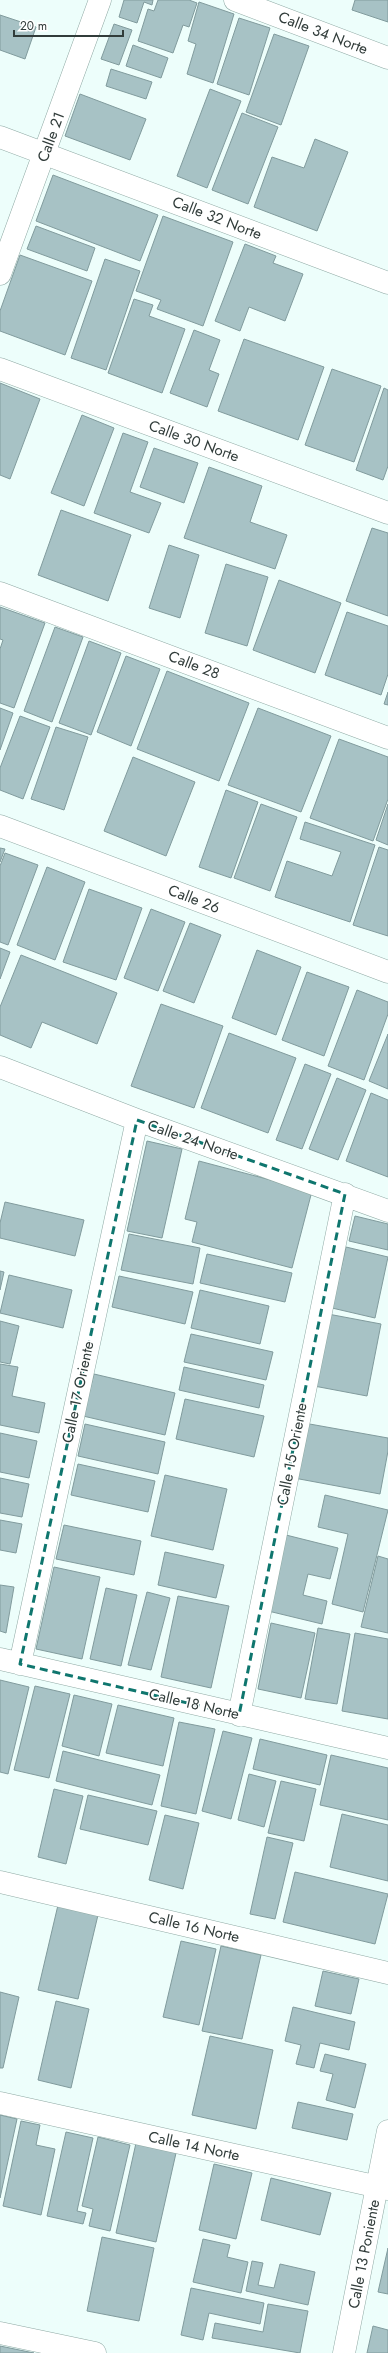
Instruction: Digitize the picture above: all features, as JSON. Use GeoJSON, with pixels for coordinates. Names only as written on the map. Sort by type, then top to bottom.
{"type":"FeatureCollection","features":[{"type":"Feature","properties":{"kind":"street","name":"Calle 21"},"geometry":{"type":"LineString","coordinates":[[0,274],[100,0]]}},
{"type":"Feature","properties":{"kind":"street","name":"Calle 34 Norte"},"geometry":{"type":"LineString","coordinates":[[235,0],[388,58]]}},
{"type":"Feature","properties":{"kind":"street","name":"Calle 32 Norte"},"geometry":{"type":"LineString","coordinates":[[0,137],[388,283]]}},
{"type":"Feature","properties":{"kind":"street","name":"Calle 30 Norte"},"geometry":{"type":"LineString","coordinates":[[0,369],[388,513]]}},
{"type":"Feature","properties":{"kind":"street","name":"Calle 28"},"geometry":{"type":"LineString","coordinates":[[0,592],[388,738]]}},
{"type":"Feature","properties":{"kind":"street","name":"Calle 26"},"geometry":{"type":"LineString","coordinates":[[0,826],[388,972]]}},
{"type":"Feature","properties":{"kind":"street","name":"Calle 24 Norte"},"geometry":{"type":"LineString","coordinates":[[0,1067],[136,1120],[388,1211]]}},
{"type":"Feature","properties":{"kind":"street","name":"Calle 17 Oriente"},"geometry":{"type":"LineString","coordinates":[[10,1661],[136,1120]]}},
{"type":"Feature","properties":{"kind":"street","name":"Calle 15 Oriente"},"geometry":{"type":"LineString","coordinates":[[239,1715],[344,1194]]}},
{"type":"Feature","properties":{"kind":"street","name":"Calle 18 Norte"},"geometry":{"type":"LineString","coordinates":[[10,1661],[239,1715],[388,1748]]}},
{"type":"Feature","properties":{"kind":"street","name":"Calle 16 Norte"},"geometry":{"type":"LineString","coordinates":[[0,1882],[388,1973]]}},
{"type":"Feature","properties":{"kind":"street","name":"Calle 14 Norte"},"geometry":{"type":"LineString","coordinates":[[0,2104],[382,2188]]}},
{"type":"Feature","properties":{"kind":"street","name":"Calle 13 Poniente"},"geometry":{"type":"LineString","coordinates":[[344,2353],[382,2188],[388,2131]]}},
{"type":"Feature","properties":{"kind":"street"},"geometry":{"type":"LineString","coordinates":[[0,2333],[95,2353]]}},
{"type":"Feature","properties":{"kind":"highlighted area"},"geometry":{"type":"Polygon","coordinates":[[[137,1120],[345,1194],[239,1715],[20,1664],[137,1120]]]}},
{"type":"Feature","properties":{"kind":"building"},"geometry":{"type":"Polygon","coordinates":[[[124,0],[153,0],[152,5],[144,2],[137,23],[119,17],[124,0]]]}},
{"type":"Feature","properties":{"kind":"building"},"geometry":{"type":"Polygon","coordinates":[[[158,0],[189,0],[197,3],[189,27],[183,25],[173,53],[138,41],[148,9],[154,11],[158,0]]]}},
{"type":"Feature","properties":{"kind":"building"},"geometry":{"type":"Polygon","coordinates":[[[355,0],[388,0],[388,22],[352,10],[355,0]]]}},
{"type":"Feature","properties":{"kind":"building"},"geometry":{"type":"Polygon","coordinates":[[[199,2],[234,14],[213,83],[187,74],[196,44],[188,41],[199,2]]]}},
{"type":"Feature","properties":{"kind":"building"},"geometry":{"type":"Polygon","coordinates":[[[0,15],[36,27],[25,59],[0,50],[0,15]]]}},
{"type":"Feature","properties":{"kind":"building"},"geometry":{"type":"Polygon","coordinates":[[[239,18],[270,28],[249,95],[217,84],[239,18]]]}},
{"type":"Feature","properties":{"kind":"building"},"geometry":{"type":"Polygon","coordinates":[[[114,24],[132,30],[119,65],[101,59],[114,24]]]}},
{"type":"Feature","properties":{"kind":"building"},"geometry":{"type":"Polygon","coordinates":[[[274,34],[309,46],[281,125],[246,112],[274,34]]]}},
{"type":"Feature","properties":{"kind":"building"},"geometry":{"type":"Polygon","coordinates":[[[133,45],[168,58],[161,78],[126,66],[133,45]]]}},
{"type":"Feature","properties":{"kind":"building"},"geometry":{"type":"Polygon","coordinates":[[[111,69],[152,82],[146,99],[106,86],[111,69]]]}},
{"type":"Feature","properties":{"kind":"building"},"geometry":{"type":"Polygon","coordinates":[[[210,89],[241,101],[207,188],[177,176],[210,89]]]}},
{"type":"Feature","properties":{"kind":"building"},"geometry":{"type":"Polygon","coordinates":[[[80,94],[146,119],[130,160],[65,136],[80,94]]]}},
{"type":"Feature","properties":{"kind":"building"},"geometry":{"type":"Polygon","coordinates":[[[242,113],[278,127],[248,204],[212,190],[242,113]]]}},
{"type":"Feature","properties":{"kind":"building"},"geometry":{"type":"Polygon","coordinates":[[[315,139],[348,152],[317,231],[254,207],[272,157],[304,168],[315,139]]]}},
{"type":"Feature","properties":{"kind":"building"},"geometry":{"type":"Polygon","coordinates":[[[53,175],[158,215],[140,261],[36,221],[53,175]]]}},
{"type":"Feature","properties":{"kind":"building"},"geometry":{"type":"Polygon","coordinates":[[[163,216],[233,242],[203,326],[157,309],[161,300],[136,291],[163,216]]]}},
{"type":"Feature","properties":{"kind":"building"},"geometry":{"type":"Polygon","coordinates":[[[36,226],[95,248],[87,271],[27,249],[36,226]]]}},
{"type":"Feature","properties":{"kind":"building"},"geometry":{"type":"Polygon","coordinates":[[[245,244],[276,256],[273,263],[303,274],[285,321],[249,307],[240,331],[215,321],[245,244]]]}},
{"type":"Feature","properties":{"kind":"building"},"geometry":{"type":"Polygon","coordinates":[[[20,255],[92,281],[65,355],[0,331],[0,311],[20,255]]]}},
{"type":"Feature","properties":{"kind":"building"},"geometry":{"type":"Polygon","coordinates":[[[105,259],[140,271],[106,370],[71,358],[105,259]]]}},
{"type":"Feature","properties":{"kind":"building"},"geometry":{"type":"Polygon","coordinates":[[[134,299],[153,305],[149,316],[185,329],[162,393],[108,373],[134,299]]]}},
{"type":"Feature","properties":{"kind":"building"},"geometry":{"type":"Polygon","coordinates":[[[194,330],[220,340],[209,370],[219,374],[207,407],[170,393],[194,330]]]}},
{"type":"Feature","properties":{"kind":"building"},"geometry":{"type":"Polygon","coordinates":[[[244,339],[324,367],[298,440],[218,411],[244,339]]]}},
{"type":"Feature","properties":{"kind":"building"},"geometry":{"type":"Polygon","coordinates":[[[332,369],[381,386],[354,462],[305,445],[332,369]]]}},
{"type":"Feature","properties":{"kind":"building"},"geometry":{"type":"Polygon","coordinates":[[[0,383],[40,399],[10,479],[0,475],[0,383]]]}},
{"type":"Feature","properties":{"kind":"building"},"geometry":{"type":"Polygon","coordinates":[[[384,388],[388,390],[388,466],[383,480],[356,470],[384,388]]]}},
{"type":"Feature","properties":{"kind":"building"},"geometry":{"type":"Polygon","coordinates":[[[82,415],[114,428],[84,506],[51,493],[82,415]]]}},
{"type":"Feature","properties":{"kind":"building"},"geometry":{"type":"Polygon","coordinates":[[[123,433],[148,442],[130,492],[161,503],[149,533],[94,513],[123,433]]]}},
{"type":"Feature","properties":{"kind":"building"},"geometry":{"type":"Polygon","coordinates":[[[154,448],[198,463],[184,503],[140,487],[154,448]]]}},
{"type":"Feature","properties":{"kind":"building"},"geometry":{"type":"Polygon","coordinates":[[[209,467],[262,486],[250,522],[287,535],[275,569],[184,538],[209,467]]]}},
{"type":"Feature","properties":{"kind":"building"},"geometry":{"type":"Polygon","coordinates":[[[61,510],[131,535],[108,601],[38,575],[61,510]]]}},
{"type":"Feature","properties":{"kind":"building"},"geometry":{"type":"Polygon","coordinates":[[[372,528],[388,533],[388,616],[346,601],[372,528]]]}},
{"type":"Feature","properties":{"kind":"building"},"geometry":{"type":"Polygon","coordinates":[[[169,545],[199,555],[180,618],[149,608],[169,545]]]}},
{"type":"Feature","properties":{"kind":"building"},"geometry":{"type":"Polygon","coordinates":[[[226,564],[268,577],[247,646],[205,633],[226,564]]]}},
{"type":"Feature","properties":{"kind":"building"},"geometry":{"type":"Polygon","coordinates":[[[279,580],[341,603],[315,673],[253,650],[279,580]]]}},
{"type":"Feature","properties":{"kind":"building"},"geometry":{"type":"Polygon","coordinates":[[[0,607],[45,623],[14,708],[0,703],[0,649],[3,640],[0,639],[0,607]]]}},
{"type":"Feature","properties":{"kind":"building"},"geometry":{"type":"Polygon","coordinates":[[[347,612],[388,626],[388,674],[381,695],[325,675],[347,612]]]}},
{"type":"Feature","properties":{"kind":"building"},"geometry":{"type":"Polygon","coordinates":[[[55,627],[83,637],[52,722],[24,711],[55,627]]]}},
{"type":"Feature","properties":{"kind":"building"},"geometry":{"type":"Polygon","coordinates":[[[89,641],[121,653],[91,735],[59,723],[89,641]]]}},
{"type":"Feature","properties":{"kind":"building"},"geometry":{"type":"Polygon","coordinates":[[[126,656],[160,669],[131,746],[97,732],[126,656]]]}},
{"type":"Feature","properties":{"kind":"building"},"geometry":{"type":"Polygon","coordinates":[[[167,671],[249,703],[219,781],[137,749],[167,671]]]}},
{"type":"Feature","properties":{"kind":"building"},"geometry":{"type":"Polygon","coordinates":[[[388,692],[388,705],[384,704],[388,692]]]}},
{"type":"Feature","properties":{"kind":"building"},"geometry":{"type":"Polygon","coordinates":[[[0,708],[13,713],[0,750],[0,708]]]}},
{"type":"Feature","properties":{"kind":"building"},"geometry":{"type":"Polygon","coordinates":[[[258,708],[331,736],[301,812],[228,785],[258,708]]]}},
{"type":"Feature","properties":{"kind":"building"},"geometry":{"type":"Polygon","coordinates":[[[20,716],[50,727],[23,799],[0,790],[0,768],[20,716]]]}},
{"type":"Feature","properties":{"kind":"building"},"geometry":{"type":"Polygon","coordinates":[[[56,727],[88,737],[64,810],[31,799],[56,727]]]}},
{"type":"Feature","properties":{"kind":"building"},"geometry":{"type":"Polygon","coordinates":[[[339,739],[388,757],[388,799],[373,841],[310,818],[339,739]]]}},
{"type":"Feature","properties":{"kind":"building"},"geometry":{"type":"Polygon","coordinates":[[[133,757],[195,782],[166,856],[104,831],[133,757]]]}},
{"type":"Feature","properties":{"kind":"building"},"geometry":{"type":"Polygon","coordinates":[[[226,790],[258,802],[231,878],[199,867],[226,790]]]}},
{"type":"Feature","properties":{"kind":"building"},"geometry":{"type":"Polygon","coordinates":[[[261,804],[297,817],[270,891],[234,878],[261,804]]]}},
{"type":"Feature","properties":{"kind":"building"},"geometry":{"type":"Polygon","coordinates":[[[388,804],[388,845],[376,840],[388,804]]]}},
{"type":"Feature","properties":{"kind":"building"},"geometry":{"type":"Polygon","coordinates":[[[305,822],[375,845],[350,922],[275,897],[287,861],[332,876],[341,852],[300,839],[305,822]]]}},
{"type":"Feature","properties":{"kind":"building"},"geometry":{"type":"Polygon","coordinates":[[[379,847],[388,850],[388,936],[353,925],[379,847]]]}},
{"type":"Feature","properties":{"kind":"building"},"geometry":{"type":"Polygon","coordinates":[[[0,848],[5,849],[0,862],[0,848]]]}},
{"type":"Feature","properties":{"kind":"building"},"geometry":{"type":"Polygon","coordinates":[[[5,853],[38,865],[8,945],[0,942],[0,866],[5,853]]]}},
{"type":"Feature","properties":{"kind":"building"},"geometry":{"type":"Polygon","coordinates":[[[47,867],[85,882],[55,960],[17,945],[47,867]]]}},
{"type":"Feature","properties":{"kind":"building"},"geometry":{"type":"Polygon","coordinates":[[[89,889],[142,908],[116,980],[63,962],[89,889]]]}},
{"type":"Feature","properties":{"kind":"building"},"geometry":{"type":"Polygon","coordinates":[[[151,909],[185,922],[158,991],[124,978],[151,909]]]}},
{"type":"Feature","properties":{"kind":"building"},"geometry":{"type":"Polygon","coordinates":[[[190,923],[221,935],[194,1003],[163,991],[190,923]]]}},
{"type":"Feature","properties":{"kind":"building"},"geometry":{"type":"Polygon","coordinates":[[[0,948],[10,952],[0,979],[0,948]]]}},
{"type":"Feature","properties":{"kind":"building"},"geometry":{"type":"Polygon","coordinates":[[[257,950],[301,967],[276,1035],[232,1018],[257,950]]]}},
{"type":"Feature","properties":{"kind":"building"},"geometry":{"type":"Polygon","coordinates":[[[21,955],[117,993],[97,1044],[42,1022],[31,1048],[0,1035],[0,1007],[21,955]]]}},
{"type":"Feature","properties":{"kind":"building"},"geometry":{"type":"Polygon","coordinates":[[[307,972],[349,987],[324,1056],[282,1040],[307,972]]]}},
{"type":"Feature","properties":{"kind":"building"},"geometry":{"type":"Polygon","coordinates":[[[357,990],[388,1002],[388,1014],[364,1080],[328,1066],[357,990]]]}},
{"type":"Feature","properties":{"kind":"building"},"geometry":{"type":"Polygon","coordinates":[[[161,1004],[223,1026],[194,1108],[131,1086],[161,1004]]]}},
{"type":"Feature","properties":{"kind":"building"},"geometry":{"type":"Polygon","coordinates":[[[229,1033],[296,1058],[268,1133],[201,1108],[229,1033]]]}},
{"type":"Feature","properties":{"kind":"building"},"geometry":{"type":"Polygon","coordinates":[[[388,1034],[388,1089],[369,1081],[388,1034]]]}},
{"type":"Feature","properties":{"kind":"building"},"geometry":{"type":"Polygon","coordinates":[[[305,1064],[331,1074],[302,1149],[276,1140],[305,1064]]]}},
{"type":"Feature","properties":{"kind":"building"},"geometry":{"type":"Polygon","coordinates":[[[337,1078],[366,1090],[338,1160],[309,1149],[337,1078]]]}},
{"type":"Feature","properties":{"kind":"building"},"geometry":{"type":"Polygon","coordinates":[[[371,1093],[388,1100],[388,1177],[346,1161],[371,1093]]]}},
{"type":"Feature","properties":{"kind":"building"},"geometry":{"type":"Polygon","coordinates":[[[147,1141],[182,1149],[162,1238],[127,1231],[147,1141]]]}},
{"type":"Feature","properties":{"kind":"building"},"geometry":{"type":"Polygon","coordinates":[[[199,1161],[312,1191],[292,1268],[192,1242],[197,1222],[185,1219],[199,1161]]]}},
{"type":"Feature","properties":{"kind":"building"},"geometry":{"type":"Polygon","coordinates":[[[5,1202],[84,1220],[75,1256],[0,1238],[0,1223],[5,1202]]]}},
{"type":"Feature","properties":{"kind":"building"},"geometry":{"type":"Polygon","coordinates":[[[355,1216],[388,1224],[388,1250],[349,1241],[355,1216]]]}},
{"type":"Feature","properties":{"kind":"building"},"geometry":{"type":"Polygon","coordinates":[[[129,1234],[200,1248],[193,1284],[121,1270],[129,1234]]]}},
{"type":"Feature","properties":{"kind":"building"},"geometry":{"type":"Polygon","coordinates":[[[346,1247],[388,1257],[375,1318],[332,1308],[346,1247]]]}},
{"type":"Feature","properties":{"kind":"building"},"geometry":{"type":"Polygon","coordinates":[[[207,1254],[292,1273],[285,1302],[200,1283],[207,1254]]]}},
{"type":"Feature","properties":{"kind":"building"},"geometry":{"type":"Polygon","coordinates":[[[0,1271],[4,1272],[0,1290],[0,1271]]]}},
{"type":"Feature","properties":{"kind":"building"},"geometry":{"type":"Polygon","coordinates":[[[9,1275],[72,1290],[63,1328],[0,1313],[9,1275]]]}},
{"type":"Feature","properties":{"kind":"building"},"geometry":{"type":"Polygon","coordinates":[[[119,1276],[193,1292],[185,1324],[112,1307],[119,1276]]]}},
{"type":"Feature","properties":{"kind":"building"},"geometry":{"type":"Polygon","coordinates":[[[200,1290],[269,1306],[260,1344],[191,1328],[200,1290]]]}},
{"type":"Feature","properties":{"kind":"building"},"geometry":{"type":"Polygon","coordinates":[[[328,1314],[381,1324],[367,1396],[314,1386],[328,1314]]]}},
{"type":"Feature","properties":{"kind":"building"},"geometry":{"type":"Polygon","coordinates":[[[0,1321],[19,1326],[10,1364],[0,1362],[0,1321]]]}},
{"type":"Feature","properties":{"kind":"building"},"geometry":{"type":"Polygon","coordinates":[[[191,1334],[273,1352],[266,1380],[184,1362],[191,1334]]]}},
{"type":"Feature","properties":{"kind":"building"},"geometry":{"type":"Polygon","coordinates":[[[0,1364],[18,1367],[12,1396],[45,1403],[39,1433],[0,1425],[0,1364]]]}},
{"type":"Feature","properties":{"kind":"building"},"geometry":{"type":"Polygon","coordinates":[[[184,1367],[264,1385],[259,1408],[179,1390],[184,1367]]]}},
{"type":"Feature","properties":{"kind":"building"},"geometry":{"type":"Polygon","coordinates":[[[94,1374],[175,1393],[165,1435],[83,1416],[94,1374]]]}},
{"type":"Feature","properties":{"kind":"building"},"geometry":{"type":"Polygon","coordinates":[[[185,1399],[264,1416],[254,1457],[176,1439],[185,1399]]]}},
{"type":"Feature","properties":{"kind":"building"},"geometry":{"type":"Polygon","coordinates":[[[304,1423],[388,1438],[388,1451],[380,1494],[294,1478],[304,1423]]]}},
{"type":"Feature","properties":{"kind":"building"},"geometry":{"type":"Polygon","coordinates":[[[85,1424],[165,1442],[158,1474],[78,1456],[85,1424]]]}},
{"type":"Feature","properties":{"kind":"building"},"geometry":{"type":"Polygon","coordinates":[[[0,1433],[37,1441],[29,1478],[0,1472],[0,1433]]]}},
{"type":"Feature","properties":{"kind":"building"},"geometry":{"type":"Polygon","coordinates":[[[78,1464],[155,1481],[148,1512],[71,1495],[78,1464]]]}},
{"type":"Feature","properties":{"kind":"building"},"geometry":{"type":"Polygon","coordinates":[[[165,1475],[227,1489],[213,1550],[151,1536],[165,1475]]]}},
{"type":"Feature","properties":{"kind":"building"},"geometry":{"type":"Polygon","coordinates":[[[0,1478],[29,1484],[22,1517],[0,1513],[0,1478]]]}},
{"type":"Feature","properties":{"kind":"building"},"geometry":{"type":"Polygon","coordinates":[[[325,1495],[388,1510],[363,1612],[332,1604],[348,1534],[318,1527],[325,1495]]]}},
{"type":"Feature","properties":{"kind":"building"},"geometry":{"type":"Polygon","coordinates":[[[0,1520],[22,1524],[16,1553],[0,1550],[0,1520]]]}},
{"type":"Feature","properties":{"kind":"building"},"geometry":{"type":"Polygon","coordinates":[[[64,1525],[141,1541],[134,1575],[56,1559],[64,1525]]]}},
{"type":"Feature","properties":{"kind":"building"},"geometry":{"type":"Polygon","coordinates":[[[282,1534],[338,1548],[330,1579],[308,1574],[303,1595],[327,1601],[322,1624],[264,1610],[282,1534]]]}},
{"type":"Feature","properties":{"kind":"building"},"geometry":{"type":"Polygon","coordinates":[[[165,1552],[224,1565],[216,1598],[158,1585],[165,1552]]]}},
{"type":"Feature","properties":{"kind":"building"},"geometry":{"type":"Polygon","coordinates":[[[378,1556],[388,1559],[388,1633],[361,1627],[378,1556]]]}},
{"type":"Feature","properties":{"kind":"building"},"geometry":{"type":"Polygon","coordinates":[[[54,1567],[100,1577],[82,1659],[36,1649],[54,1567]]]}},
{"type":"Feature","properties":{"kind":"building"},"geometry":{"type":"Polygon","coordinates":[[[0,1585],[14,1587],[6,1633],[0,1631],[0,1585]]]}},
{"type":"Feature","properties":{"kind":"building"},"geometry":{"type":"Polygon","coordinates":[[[106,1588],[137,1595],[121,1666],[90,1659],[106,1588]]]}},
{"type":"Feature","properties":{"kind":"building"},"geometry":{"type":"Polygon","coordinates":[[[147,1592],[170,1598],[151,1670],[128,1665],[147,1592]]]}},
{"type":"Feature","properties":{"kind":"building"},"geometry":{"type":"Polygon","coordinates":[[[178,1596],[229,1606],[211,1688],[161,1677],[178,1596]]]}},
{"type":"Feature","properties":{"kind":"building"},"geometry":{"type":"Polygon","coordinates":[[[271,1623],[315,1633],[301,1698],[258,1689],[271,1623]]]}},
{"type":"Feature","properties":{"kind":"building"},"geometry":{"type":"Polygon","coordinates":[[[318,1628],[350,1634],[337,1704],[305,1699],[318,1628]]]}},
{"type":"Feature","properties":{"kind":"building"},"geometry":{"type":"Polygon","coordinates":[[[355,1633],[388,1639],[388,1719],[342,1711],[355,1633]]]}},
{"type":"Feature","properties":{"kind":"building"},"geometry":{"type":"Polygon","coordinates":[[[0,1680],[29,1687],[8,1774],[0,1772],[0,1680]]]}},
{"type":"Feature","properties":{"kind":"building"},"geometry":{"type":"Polygon","coordinates":[[[35,1686],[70,1694],[49,1778],[14,1770],[35,1686]]]}},
{"type":"Feature","properties":{"kind":"building"},"geometry":{"type":"Polygon","coordinates":[[[74,1695],[112,1704],[99,1756],[62,1746],[74,1695]]]}},
{"type":"Feature","properties":{"kind":"building"},"geometry":{"type":"Polygon","coordinates":[[[118,1705],[174,1718],[163,1766],[106,1753],[118,1705]]]}},
{"type":"Feature","properties":{"kind":"building"},"geometry":{"type":"Polygon","coordinates":[[[179,1722],[215,1729],[196,1814],[161,1806],[179,1722]]]}},
{"type":"Feature","properties":{"kind":"building"},"geometry":{"type":"Polygon","coordinates":[[[223,1731],[252,1738],[231,1819],[202,1811],[223,1731]]]}},
{"type":"Feature","properties":{"kind":"building"},"geometry":{"type":"Polygon","coordinates":[[[260,1739],[327,1755],[320,1785],[253,1769],[260,1739]]]}},
{"type":"Feature","properties":{"kind":"building"},"geometry":{"type":"Polygon","coordinates":[[[63,1751],[160,1775],[152,1805],[56,1781],[63,1751]]]}},
{"type":"Feature","properties":{"kind":"building"},"geometry":{"type":"Polygon","coordinates":[[[331,1755],[388,1768],[388,1820],[320,1805],[331,1755]]]}},
{"type":"Feature","properties":{"kind":"building"},"geometry":{"type":"Polygon","coordinates":[[[249,1774],[276,1781],[264,1827],[238,1820],[249,1774]]]}},
{"type":"Feature","properties":{"kind":"building"},"geometry":{"type":"Polygon","coordinates":[[[281,1781],[316,1789],[304,1841],[268,1833],[281,1781]]]}},
{"type":"Feature","properties":{"kind":"building"},"geometry":{"type":"Polygon","coordinates":[[[54,1789],[83,1796],[66,1864],[38,1857],[54,1789]]]}},
{"type":"Feature","properties":{"kind":"building"},"geometry":{"type":"Polygon","coordinates":[[[88,1795],[157,1811],[148,1845],[80,1829],[88,1795]]]}},
{"type":"Feature","properties":{"kind":"building"},"geometry":{"type":"Polygon","coordinates":[[[342,1814],[388,1825],[388,1881],[330,1867],[342,1814]]]}},
{"type":"Feature","properties":{"kind":"building"},"geometry":{"type":"Polygon","coordinates":[[[165,1815],[199,1823],[183,1889],[149,1880],[165,1815]]]}},
{"type":"Feature","properties":{"kind":"building"},"geometry":{"type":"Polygon","coordinates":[[[267,1837],[293,1843],[275,1919],[250,1914],[267,1837]]]}},
{"type":"Feature","properties":{"kind":"building"},"geometry":{"type":"Polygon","coordinates":[[[295,1872],[388,1894],[375,1944],[283,1922],[295,1872]]]}},
{"type":"Feature","properties":{"kind":"building"},"geometry":{"type":"Polygon","coordinates":[[[58,1905],[98,1915],[78,1999],[38,1990],[58,1905]]]}},
{"type":"Feature","properties":{"kind":"building"},"geometry":{"type":"Polygon","coordinates":[[[181,1941],[216,1949],[199,2025],[163,2017],[181,1941]]]}},
{"type":"Feature","properties":{"kind":"building"},"geometry":{"type":"Polygon","coordinates":[[[221,1946],[261,1955],[242,2039],[202,2031],[221,1946]]]}},
{"type":"Feature","properties":{"kind":"building"},"geometry":{"type":"Polygon","coordinates":[[[323,1971],[359,1979],[351,2014],[315,2006],[323,1971]]]}},
{"type":"Feature","properties":{"kind":"building"},"geometry":{"type":"Polygon","coordinates":[[[0,1992],[19,1997],[3,2068],[0,2068],[0,1992]]]}},
{"type":"Feature","properties":{"kind":"building"},"geometry":{"type":"Polygon","coordinates":[[[56,2001],[89,2009],[71,2088],[38,2080],[56,2001]]]}},
{"type":"Feature","properties":{"kind":"building"},"geometry":{"type":"Polygon","coordinates":[[[293,2007],[355,2022],[349,2050],[320,2043],[314,2068],[296,2064],[301,2045],[285,2041],[293,2007]]]}},
{"type":"Feature","properties":{"kind":"building"},"geometry":{"type":"Polygon","coordinates":[[[210,2036],[273,2050],[256,2129],[192,2115],[210,2036]]]}},
{"type":"Feature","properties":{"kind":"building"},"geometry":{"type":"Polygon","coordinates":[[[325,2054],[366,2064],[355,2108],[326,2100],[333,2074],[320,2071],[325,2054]]]}},
{"type":"Feature","properties":{"kind":"building"},"geometry":{"type":"Polygon","coordinates":[[[298,2102],[353,2114],[347,2140],[292,2128],[298,2102]]]}},
{"type":"Feature","properties":{"kind":"building"},"geometry":{"type":"Polygon","coordinates":[[[0,2115],[17,2119],[0,2198],[0,2115]]]}},
{"type":"Feature","properties":{"kind":"building"},"geometry":{"type":"Polygon","coordinates":[[[21,2121],[40,2125],[36,2145],[55,2149],[41,2215],[3,2206],[21,2121]]]}},
{"type":"Feature","properties":{"kind":"building"},"geometry":{"type":"Polygon","coordinates":[[[66,2132],[93,2138],[77,2211],[86,2213],[83,2224],[47,2216],[66,2132]]]}},
{"type":"Feature","properties":{"kind":"building"},"geometry":{"type":"Polygon","coordinates":[[[98,2137],[130,2145],[110,2231],[89,2226],[93,2209],[82,2206],[98,2137]]]}},
{"type":"Feature","properties":{"kind":"building"},"geometry":{"type":"Polygon","coordinates":[[[136,2143],[176,2153],[156,2242],[116,2233],[136,2143]]]}},
{"type":"Feature","properties":{"kind":"building"},"geometry":{"type":"Polygon","coordinates":[[[214,2164],[252,2173],[236,2239],[199,2230],[214,2164]]]}},
{"type":"Feature","properties":{"kind":"building"},"geometry":{"type":"Polygon","coordinates":[[[271,2178],[331,2193],[320,2235],[261,2220],[271,2178]]]}},
{"type":"Feature","properties":{"kind":"building"},"geometry":{"type":"Polygon","coordinates":[[[102,2237],[154,2248],[139,2321],[87,2311],[102,2237]]]}},
{"type":"Feature","properties":{"kind":"building"},"geometry":{"type":"Polygon","coordinates":[[[203,2239],[230,2245],[227,2257],[248,2262],[241,2293],[193,2282],[203,2239]]]}},
{"type":"Feature","properties":{"kind":"building"},"geometry":{"type":"Polygon","coordinates":[[[388,2248],[388,2294],[378,2292],[388,2248]]]}},
{"type":"Feature","properties":{"kind":"building"},"geometry":{"type":"Polygon","coordinates":[[[252,2261],[263,2263],[258,2285],[274,2288],[280,2264],[315,2272],[308,2305],[246,2291],[252,2261]]]}},
{"type":"Feature","properties":{"kind":"building"},"geometry":{"type":"Polygon","coordinates":[[[191,2288],[264,2303],[260,2324],[209,2313],[203,2340],[181,2335],[191,2288]]]}},
{"type":"Feature","properties":{"kind":"building"},"geometry":{"type":"Polygon","coordinates":[[[268,2304],[308,2311],[300,2353],[212,2338],[215,2323],[263,2332],[268,2304]]]}},
{"type":"Feature","properties":{"kind":"building"},"geometry":{"type":"Polygon","coordinates":[[[373,2326],[388,2330],[388,2353],[367,2353],[373,2326]]]}},
{"type":"Feature","properties":{"kind":"building"},"geometry":{"type":"Polygon","coordinates":[[[0,2346],[34,2353],[0,2353],[0,2346]]]}}]}
